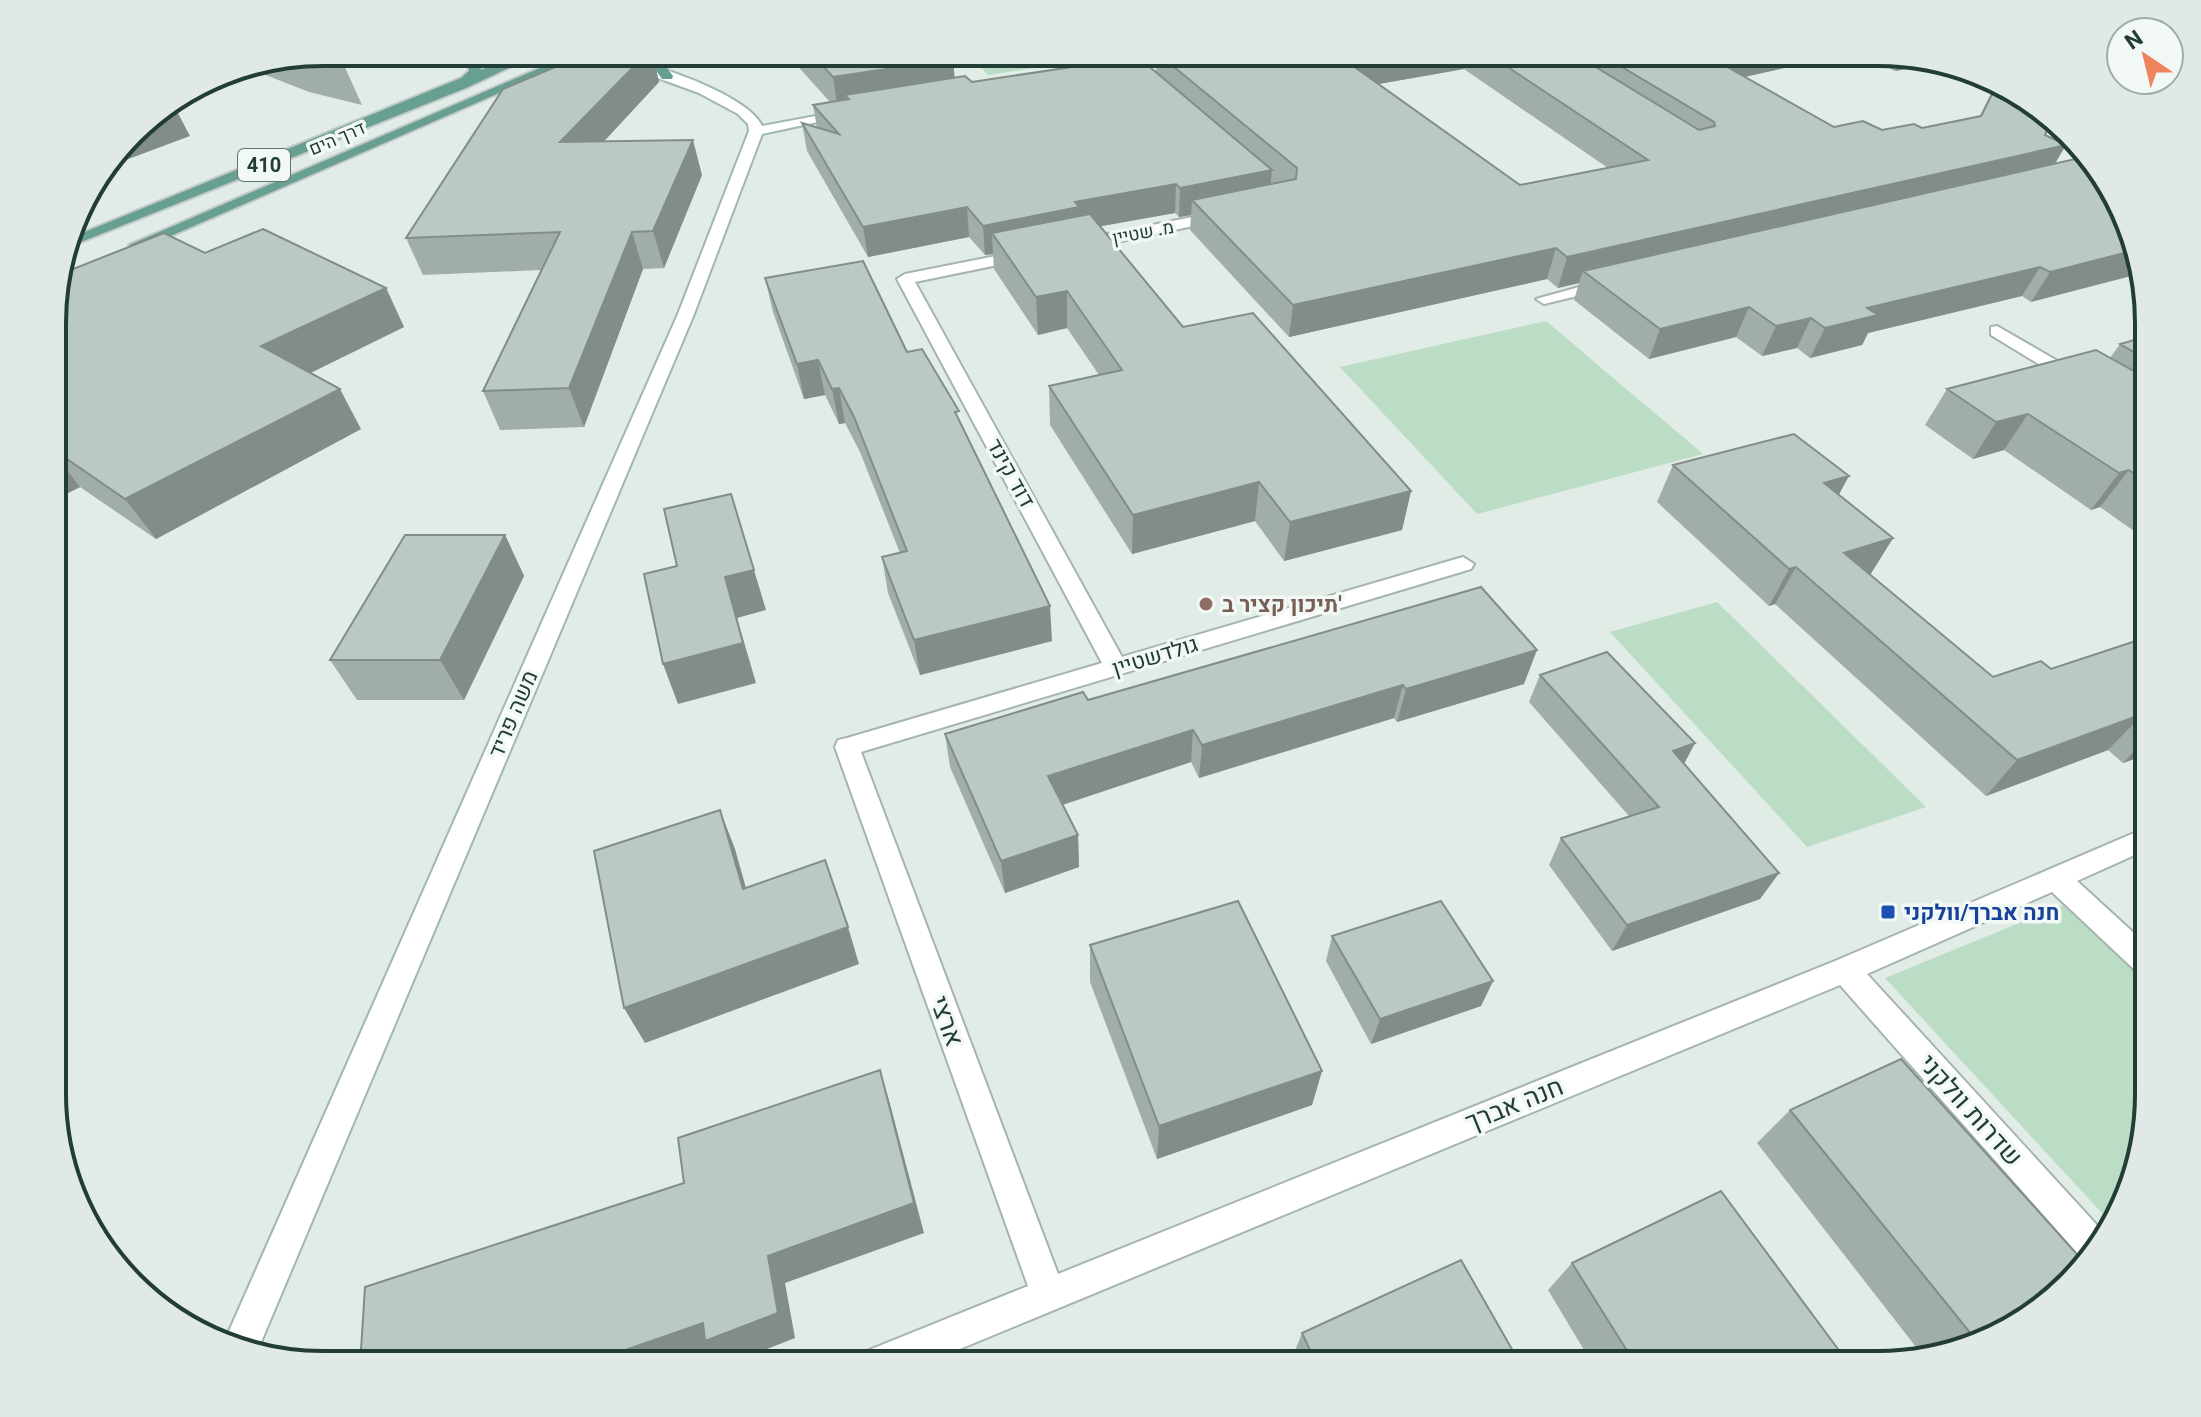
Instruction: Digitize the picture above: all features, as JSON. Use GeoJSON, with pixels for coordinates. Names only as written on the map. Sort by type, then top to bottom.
{"type":"FeatureCollection","features":[{"type":"Feature","properties":{"kind":"main road"},"geometry":{"type":"LineString","coordinates":[[461,85],[475,72],[474,66]]}},
{"type":"Feature","properties":{"kind":"main road","name":"דרך הים"},"geometry":{"type":"LineString","coordinates":[[80,239],[503,66]]}},
{"type":"Feature","properties":{"kind":"main road","name":"דרך הים"},"geometry":{"type":"LineString","coordinates":[[124,251],[555,66]]}},
{"type":"Feature","properties":{"kind":"main road"},"geometry":{"type":"LineString","coordinates":[[660,66],[667,76]]}},
{"type":"Feature","properties":{"kind":"main road"},"geometry":{"type":"LineString","coordinates":[[459,108],[544,86]]}},
{"type":"Feature","properties":{"kind":"street"},"geometry":{"type":"LineString","coordinates":[[578,66],[592,70]]}},
{"type":"Feature","properties":{"kind":"street"},"geometry":{"type":"LineString","coordinates":[[635,66],[757,112],[815,119]]}},
{"type":"Feature","properties":{"kind":"street"},"geometry":{"type":"LineString","coordinates":[[644,84],[710,96]]}},
{"type":"Feature","properties":{"kind":"street"},"geometry":{"type":"LineString","coordinates":[[735,104],[755,123],[756,131],[861,112]]}},
{"type":"Feature","properties":{"kind":"street","name":"משה פריד"},"geometry":{"type":"LineString","coordinates":[[245,1338],[686,314],[756,131]]}},
{"type":"Feature","properties":{"kind":"street","name":"מ. שטיין"},"geometry":{"type":"LineString","coordinates":[[905,279],[1241,212]]}},
{"type":"Feature","properties":{"kind":"street","name":"דוד קינד"},"geometry":{"type":"LineString","coordinates":[[905,279],[1117,668]]}},
{"type":"Feature","properties":{"kind":"street"},"geometry":{"type":"LineString","coordinates":[[1544,299],[1620,281]]}},
{"type":"Feature","properties":{"kind":"street"},"geometry":{"type":"LineString","coordinates":[[1997,331],[2085,384]]}},
{"type":"Feature","properties":{"kind":"street","name":"גולדשטיין"},"geometry":{"type":"LineString","coordinates":[[847,747],[1463,564]]}},
{"type":"Feature","properties":{"kind":"street","name":"ארצי"},"geometry":{"type":"LineString","coordinates":[[847,747],[1048,1294]]}},
{"type":"Feature","properties":{"kind":"street","name":"חנה אברך"},"geometry":{"type":"LineString","coordinates":[[912,1351],[1845,970],[2134,844]]}},
{"type":"Feature","properties":{"kind":"street"},"geometry":{"type":"LineString","coordinates":[[2054,877],[2134,951]]}},
{"type":"Feature","properties":{"kind":"street","name":"שדרות וולקני"},"geometry":{"type":"LineString","coordinates":[[1845,970],[2089,1241]]}},
{"type":"Feature","properties":{"kind":"green space"},"geometry":{"type":"Polygon","coordinates":[[[980,66],[1047,66],[988,75],[980,66]]]}},
{"type":"Feature","properties":{"kind":"green space"},"geometry":{"type":"Polygon","coordinates":[[[1546,321],[1703,454],[1477,514],[1340,367],[1546,321]]]}},
{"type":"Feature","properties":{"kind":"green space"},"geometry":{"type":"Polygon","coordinates":[[[1717,602],[1926,807],[1807,847],[1610,632],[1717,602]]]}},
{"type":"Feature","properties":{"kind":"green space"},"geometry":{"type":"Polygon","coordinates":[[[2063,905],[2134,971],[2134,1111],[2130,1144],[2121,1177],[2104,1215],[1885,978],[2063,905]]]}},
{"type":"Feature","properties":{"kind":"building"},"geometry":{"type":"Polygon","coordinates":[[[558,66],[634,66],[560,142],[693,140],[653,231],[632,232],[569,388],[483,391],[560,232],[406,238],[503,89],[558,66]]]}},
{"type":"Feature","properties":{"kind":"building"},"geometry":{"type":"Polygon","coordinates":[[[823,66],[906,66],[833,77],[823,66]]]}},
{"type":"Feature","properties":{"kind":"building"},"geometry":{"type":"Polygon","coordinates":[[[1078,66],[1149,66],[1272,170],[1180,188],[1176,184],[1075,202],[1079,207],[983,226],[967,207],[863,227],[802,123],[839,134],[813,105],[849,99],[845,95],[965,76],[972,82],[1078,66]]]}},
{"type":"Feature","properties":{"kind":"building"},"geometry":{"type":"Polygon","coordinates":[[[1173,66],[1353,66],[1520,185],[1648,160],[1506,66],[1594,66],[1699,130],[1715,126],[1714,122],[1620,66],[1725,66],[1834,127],[1863,121],[1882,130],[1914,124],[1922,128],[1981,116],[1992,94],[2021,109],[2047,130],[2045,135],[2064,145],[1567,257],[1556,248],[1293,305],[1192,200],[1296,179],[1297,168],[1173,66]]]}},
{"type":"Feature","properties":{"kind":"building"},"geometry":{"type":"Polygon","coordinates":[[[2075,159],[2101,195],[2125,253],[2050,272],[2040,267],[1867,308],[1878,315],[1825,328],[1811,318],[1776,326],[1749,307],[1660,329],[1583,271],[2075,159]]]}},
{"type":"Feature","properties":{"kind":"building"},"geometry":{"type":"Polygon","coordinates":[[[1090,214],[1183,327],[1253,313],[1411,491],[1290,522],[1259,482],[1133,515],[1049,386],[1122,370],[1067,291],[1036,297],[992,233],[1090,214]]]}},
{"type":"Feature","properties":{"kind":"building"},"geometry":{"type":"Polygon","coordinates":[[[263,229],[386,288],[261,346],[340,389],[125,499],[66,458],[66,323],[72,269],[164,233],[205,253],[263,229]]]}},
{"type":"Feature","properties":{"kind":"building"},"geometry":{"type":"Polygon","coordinates":[[[863,261],[907,352],[922,349],[959,411],[955,412],[1050,606],[914,640],[882,557],[907,551],[854,417],[839,388],[832,389],[818,360],[797,364],[765,278],[863,261]]]}},
{"type":"Feature","properties":{"kind":"building"},"geometry":{"type":"Polygon","coordinates":[[[2134,340],[2134,352],[2120,344],[2134,340]]]}},
{"type":"Feature","properties":{"kind":"building"},"geometry":{"type":"Polygon","coordinates":[[[2096,350],[2134,371],[2134,474],[2129,470],[2119,473],[2028,414],[1996,422],[1947,389],[2096,350]]]}},
{"type":"Feature","properties":{"kind":"building"},"geometry":{"type":"Polygon","coordinates":[[[1794,434],[1849,476],[1824,483],[1893,538],[1844,553],[1993,677],[2041,661],[2051,669],[2134,642],[2134,717],[2017,760],[1796,567],[1789,569],[1673,465],[1794,434]]]}},
{"type":"Feature","properties":{"kind":"building"},"geometry":{"type":"Polygon","coordinates":[[[731,494],[754,570],[725,577],[743,643],[663,664],[644,574],[677,566],[664,509],[731,494]]]}},
{"type":"Feature","properties":{"kind":"building"},"geometry":{"type":"Polygon","coordinates":[[[405,535],[505,535],[440,660],[330,660],[405,535]]]}},
{"type":"Feature","properties":{"kind":"building"},"geometry":{"type":"Polygon","coordinates":[[[1481,587],[1537,650],[1406,689],[1403,685],[1202,745],[1193,730],[1048,776],[1078,835],[1001,861],[945,734],[1083,692],[1088,700],[1481,587]]]}},
{"type":"Feature","properties":{"kind":"building"},"geometry":{"type":"Polygon","coordinates":[[[1607,652],[1695,743],[1673,751],[1779,873],[1627,925],[1561,838],[1659,807],[1540,675],[1607,652]]]}},
{"type":"Feature","properties":{"kind":"building"},"geometry":{"type":"Polygon","coordinates":[[[720,810],[743,889],[825,860],[848,927],[624,1008],[594,851],[720,810]]]}},
{"type":"Feature","properties":{"kind":"building"},"geometry":{"type":"Polygon","coordinates":[[[1238,901],[1322,1071],[1159,1126],[1090,945],[1238,901]]]}},
{"type":"Feature","properties":{"kind":"building"},"geometry":{"type":"Polygon","coordinates":[[[1441,901],[1493,981],[1380,1019],[1332,936],[1441,901]]]}},
{"type":"Feature","properties":{"kind":"building"},"geometry":{"type":"Polygon","coordinates":[[[1901,1059],[2078,1255],[2060,1276],[2034,1298],[2006,1317],[1970,1333],[1790,1110],[1901,1059]]]}},
{"type":"Feature","properties":{"kind":"building"},"geometry":{"type":"Polygon","coordinates":[[[880,1070],[914,1203],[768,1256],[778,1313],[705,1341],[703,1323],[623,1351],[361,1351],[365,1287],[684,1183],[678,1138],[880,1070]]]}},
{"type":"Feature","properties":{"kind":"building"},"geometry":{"type":"Polygon","coordinates":[[[1721,1191],[1839,1350],[1627,1350],[1572,1263],[1721,1191]]]}},
{"type":"Feature","properties":{"kind":"building"},"geometry":{"type":"Polygon","coordinates":[[[1461,1260],[1513,1350],[1310,1350],[1302,1333],[1461,1260]]]}},
{"type":"Feature","properties":{"kind":"place","name":"תיכון קציר ב'"},"geometry":{"type":"Point","coordinates":[1206,604]}},
{"type":"Feature","properties":{"kind":"place","name":"חנה אברך/וולקני"},"geometry":{"type":"Point","coordinates":[1888,912]}}]}
